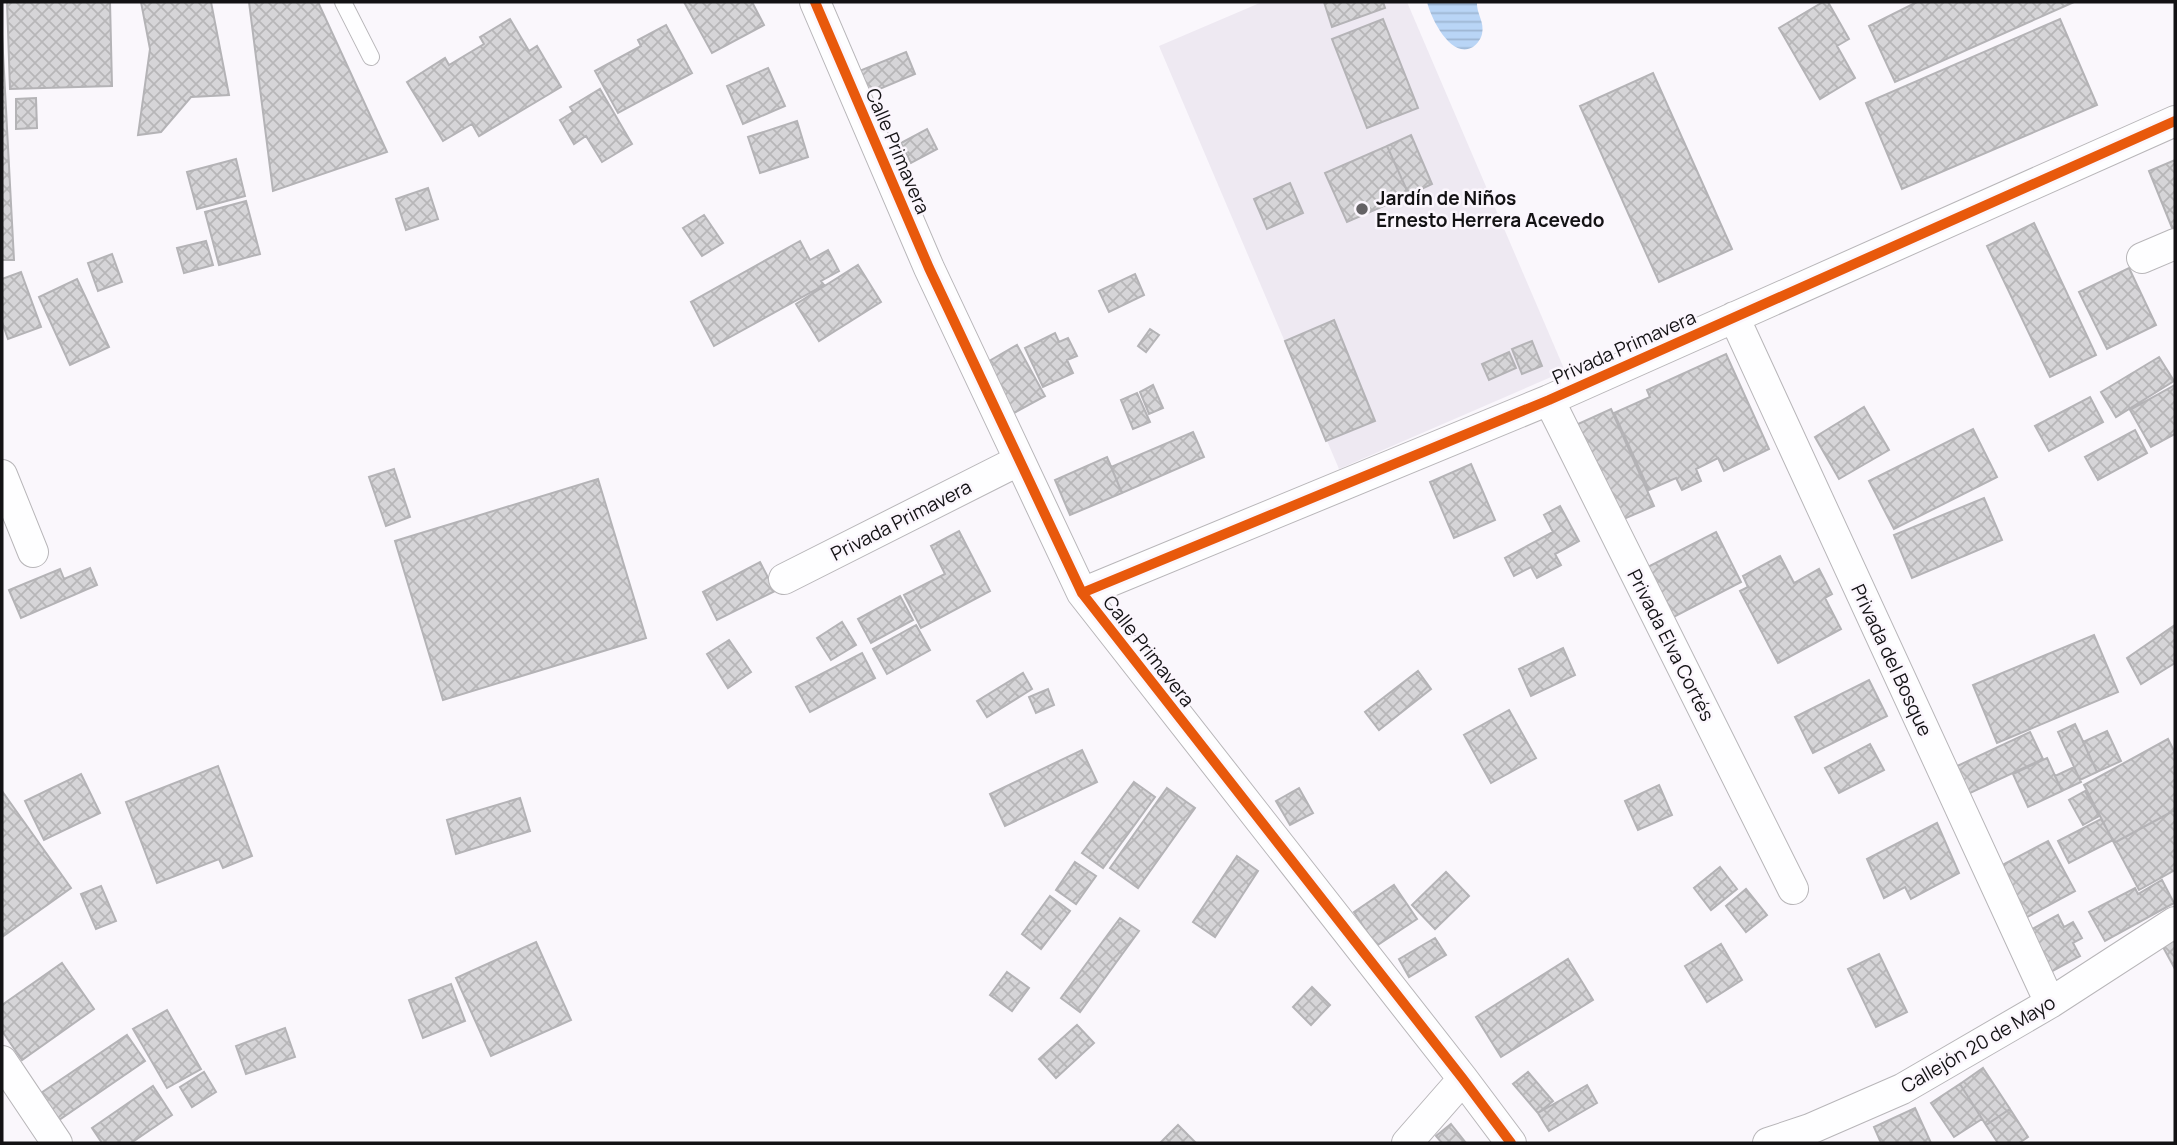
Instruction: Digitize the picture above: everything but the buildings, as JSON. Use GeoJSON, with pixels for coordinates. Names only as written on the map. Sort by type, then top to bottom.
{"type":"FeatureCollection","features":[{"type":"Feature","properties":{"kind":"street","name":"Calle Primavera"},"geometry":{"type":"LineString","coordinates":[[815,2],[929,268],[1082,593],[1511,1143]]}},
{"type":"Feature","properties":{"kind":"street","name":"Privada Primavera"},"geometry":{"type":"LineString","coordinates":[[1082,593],[1549,400],[2175,121]]}},
{"type":"Feature","properties":{"kind":"street"},"geometry":{"type":"LineString","coordinates":[[2142,258],[2175,244]]}},
{"type":"Feature","properties":{"kind":"street","name":"Privada del Bosque"},"geometry":{"type":"LineString","coordinates":[[1734,317],[2050,1003]]}},
{"type":"Feature","properties":{"kind":"street","name":"Privada Elva Cortés"},"geometry":{"type":"LineString","coordinates":[[1549,400],[1793,889]]}},
{"type":"Feature","properties":{"kind":"street","name":"Privada Primavera"},"geometry":{"type":"LineString","coordinates":[[784,579],[1018,461]]}},
{"type":"Feature","properties":{"kind":"street"},"geometry":{"type":"LineString","coordinates":[[2,475],[33,552]]}},
{"type":"Feature","properties":{"kind":"street","name":"Callejón 20 de Mayo"},"geometry":{"type":"LineString","coordinates":[[1768,1143],[1810,1129],[1902,1089],[2050,1003],[2175,922]]}},
{"type":"Feature","properties":{"kind":"street"},"geometry":{"type":"LineString","coordinates":[[2,1061],[57,1143]]}},
{"type":"Feature","properties":{"kind":"street"},"geometry":{"type":"LineString","coordinates":[[1406,1143],[1463,1079]]}},
{"type":"Feature","properties":{"kind":"lane"},"geometry":{"type":"LineString","coordinates":[[344,2],[371,57]]}},
{"type":"Feature","properties":{"kind":"shaded area","name":"Jardín de Niños Ernesto Herrera Acevedo"},"geometry":{"type":"Polygon","coordinates":[[[1262,2],[1407,2],[1565,371],[1339,469],[1159,46],[1262,2]]]}},
{"type":"Feature","properties":{"kind":"water"},"geometry":{"type":"Polygon","coordinates":[[[1427,2],[1477,2],[1483,30],[1477,43],[1465,49],[1450,43],[1438,27],[1427,2]]]}},
{"type":"Feature","properties":{"kind":"cycle path"},"geometry":{"type":"LineString","coordinates":[[815,2],[929,268],[1082,593],[1511,1143]]}},
{"type":"Feature","properties":{"kind":"cycle path"},"geometry":{"type":"LineString","coordinates":[[1082,593],[1549,400],[2175,121]]}},
{"type":"Feature","properties":{"kind":"place","name":"Jardín de Niños Ernesto Herrera Acevedo"},"geometry":{"type":"Point","coordinates":[1362,209]}}]}
